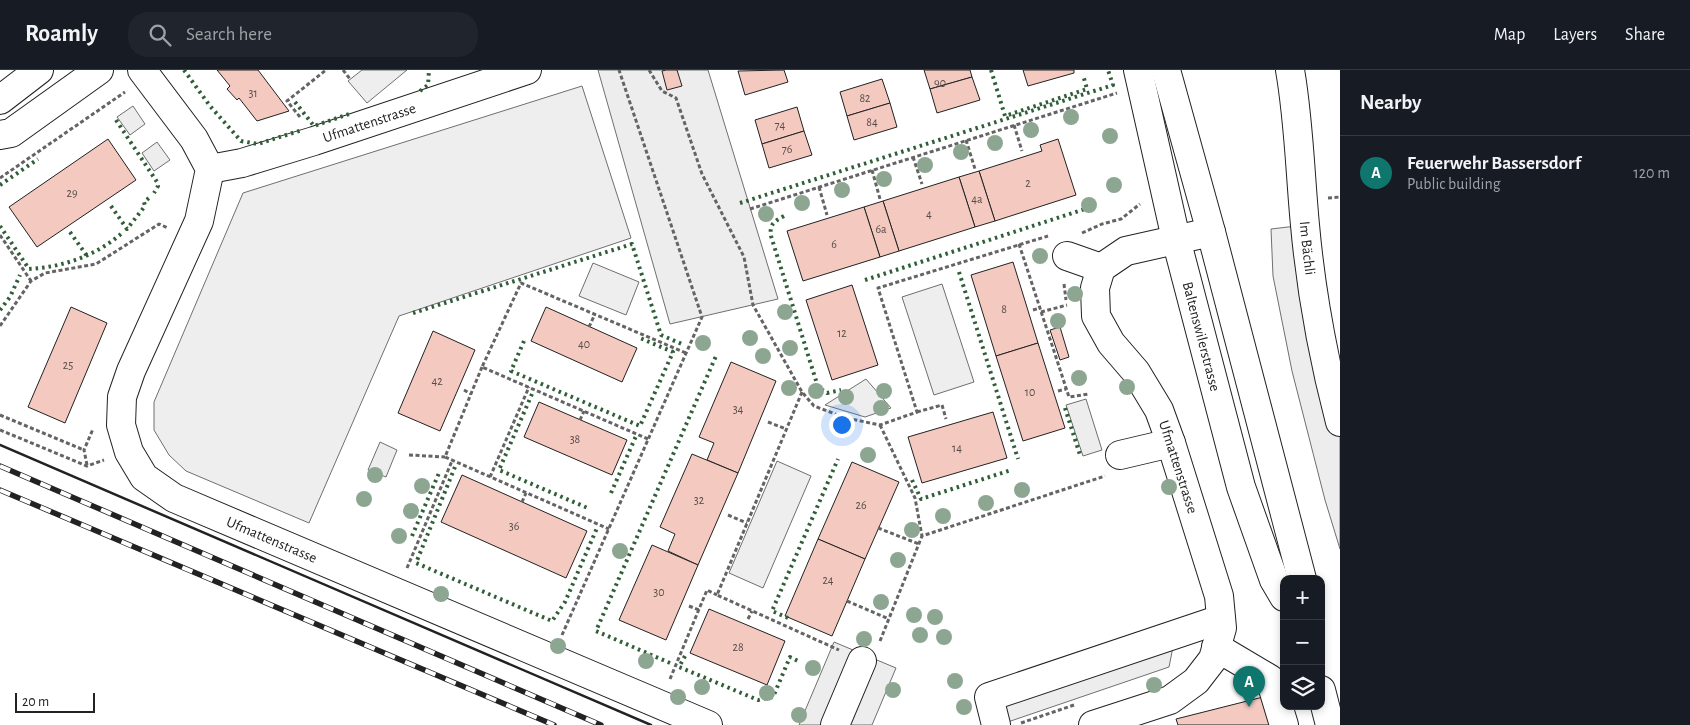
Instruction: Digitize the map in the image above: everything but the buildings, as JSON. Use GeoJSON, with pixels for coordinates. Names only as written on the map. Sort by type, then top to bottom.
{"type":"FeatureCollection","features":[{"type":"Feature","properties":{"kind":"street"},"geometry":{"type":"LineString","coordinates":[[0,100],[39,70]]}},
{"type":"Feature","properties":{"kind":"street"},"geometry":{"type":"LineString","coordinates":[[0,135],[11,133],[99,70]]}},
{"type":"Feature","properties":{"kind":"street","name":"Ufmattenstrasse"},"geometry":{"type":"LineString","coordinates":[[526,70],[314,141],[242,163],[210,169],[199,221],[131,371],[122,397],[121,425],[129,452],[144,477],[174,498],[708,725]]}},
{"type":"Feature","properties":{"kind":"street","name":"Baltenswilerstrasse"},"geometry":{"type":"LineString","coordinates":[[1138,70],[1176,239],[1241,487],[1274,580],[1280,591]]}},
{"type":"Feature","properties":{"kind":"street"},"geometry":{"type":"LineString","coordinates":[[1166,70],[1211,232],[1301,575]]}},
{"type":"Feature","properties":{"kind":"street","name":"Im Bächli"},"geometry":{"type":"LineString","coordinates":[[1290,70],[1297,114],[1304,217],[1314,305],[1340,422]]}},
{"type":"Feature","properties":{"kind":"street"},"geometry":{"type":"LineString","coordinates":[[145,73],[194,139],[210,169]]}},
{"type":"Feature","properties":{"kind":"street"},"geometry":{"type":"LineString","coordinates":[[1060,246],[1101,268],[1126,251],[1211,232]]}},
{"type":"Feature","properties":{"kind":"street","name":"Ufmattenstrasse"},"geometry":{"type":"LineString","coordinates":[[1093,725],[1153,715],[1196,681],[1212,659],[1222,628],[1219,596],[1172,443],[1159,410],[1141,379],[1110,343],[1096,316],[1095,288],[1101,268]]}},
{"type":"Feature","properties":{"kind":"street"},"geometry":{"type":"LineString","coordinates":[[1118,464],[1172,443]]}},
{"type":"Feature","properties":{"kind":"street"},"geometry":{"type":"LineString","coordinates":[[996,725],[989,697],[1221,619]]}},
{"type":"Feature","properties":{"kind":"street"},"geometry":{"type":"LineString","coordinates":[[1216,647],[1270,679],[1284,725]]}},
{"type":"Feature","properties":{"kind":"street"},"geometry":{"type":"LineString","coordinates":[[835,725],[862,661]]}},
{"type":"Feature","properties":{"kind":"street"},"geometry":{"type":"LineString","coordinates":[[1325,706],[1330,725]]}},
{"type":"Feature","properties":{"kind":"path"},"geometry":{"type":"LineString","coordinates":[[314,141],[309,129],[287,101],[326,70]]}},
{"type":"Feature","properties":{"kind":"path"},"geometry":{"type":"LineString","coordinates":[[343,70],[350,80]]}},
{"type":"Feature","properties":{"kind":"path"},"geometry":{"type":"LineString","coordinates":[[561,638],[702,317],[618,70]]}},
{"type":"Feature","properties":{"kind":"path"},"geometry":{"type":"LineString","coordinates":[[649,70],[662,91],[676,98],[702,174],[744,257],[753,305],[802,392],[814,406],[846,418],[880,425],[917,412],[942,406],[946,419]]}},
{"type":"Feature","properties":{"kind":"path"},"geometry":{"type":"LineString","coordinates":[[0,178],[145,73]]}},
{"type":"Feature","properties":{"kind":"path"},"geometry":{"type":"LineString","coordinates":[[750,209],[1118,92]]}},
{"type":"Feature","properties":{"kind":"path"},"geometry":{"type":"LineString","coordinates":[[1014,125],[1022,151]]}},
{"type":"Feature","properties":{"kind":"path"},"geometry":{"type":"LineString","coordinates":[[966,140],[974,169]]}},
{"type":"Feature","properties":{"kind":"path"},"geometry":{"type":"LineString","coordinates":[[913,157],[922,184]]}},
{"type":"Feature","properties":{"kind":"path"},"geometry":{"type":"LineString","coordinates":[[872,170],[880,199]]}},
{"type":"Feature","properties":{"kind":"path"},"geometry":{"type":"LineString","coordinates":[[819,187],[827,215]]}},
{"type":"Feature","properties":{"kind":"path"},"geometry":{"type":"LineString","coordinates":[[0,326],[32,281],[45,273],[96,264],[159,224],[192,238]]}},
{"type":"Feature","properties":{"kind":"path"},"geometry":{"type":"LineString","coordinates":[[1078,231],[1083,232]]}},
{"type":"Feature","properties":{"kind":"path"},"geometry":{"type":"LineString","coordinates":[[0,235],[32,281]]}},
{"type":"Feature","properties":{"kind":"path"},"geometry":{"type":"LineString","coordinates":[[917,412],[878,288],[1019,244],[1060,246]]}},
{"type":"Feature","properties":{"kind":"path"},"geometry":{"type":"LineString","coordinates":[[1019,244],[1069,397],[1089,394]]}},
{"type":"Feature","properties":{"kind":"path"},"geometry":{"type":"LineString","coordinates":[[445,458],[482,367],[521,283],[686,353]]}},
{"type":"Feature","properties":{"kind":"path"},"geometry":{"type":"LineString","coordinates":[[1041,312],[1067,304]]}},
{"type":"Feature","properties":{"kind":"path"},"geometry":{"type":"LineString","coordinates":[[1033,310],[1040,308]]}},
{"type":"Feature","properties":{"kind":"path"},"geometry":{"type":"LineString","coordinates":[[589,326],[595,314]]}},
{"type":"Feature","properties":{"kind":"path"},"geometry":{"type":"LineString","coordinates":[[482,367],[648,439]]}},
{"type":"Feature","properties":{"kind":"path"},"geometry":{"type":"LineString","coordinates":[[490,477],[529,388]]}},
{"type":"Feature","properties":{"kind":"path"},"geometry":{"type":"LineString","coordinates":[[1058,391],[1066,389]]}},
{"type":"Feature","properties":{"kind":"path"},"geometry":{"type":"LineString","coordinates":[[464,390],[471,394]]}},
{"type":"Feature","properties":{"kind":"path"},"geometry":{"type":"LineString","coordinates":[[716,595],[802,392]]}},
{"type":"Feature","properties":{"kind":"path"},"geometry":{"type":"LineString","coordinates":[[580,420],[584,411]]}},
{"type":"Feature","properties":{"kind":"path"},"geometry":{"type":"LineString","coordinates":[[0,415],[84,450]]}},
{"type":"Feature","properties":{"kind":"path"},"geometry":{"type":"LineString","coordinates":[[768,422],[786,429]]}},
{"type":"Feature","properties":{"kind":"path"},"geometry":{"type":"LineString","coordinates":[[667,684],[707,590],[870,664],[922,536],[915,498],[880,425]]}},
{"type":"Feature","properties":{"kind":"path"},"geometry":{"type":"LineString","coordinates":[[0,430],[87,466]]}},
{"type":"Feature","properties":{"kind":"path"},"geometry":{"type":"LineString","coordinates":[[409,455],[445,458],[609,529]]}},
{"type":"Feature","properties":{"kind":"path"},"geometry":{"type":"LineString","coordinates":[[405,571],[452,461]]}},
{"type":"Feature","properties":{"kind":"path"},"geometry":{"type":"LineString","coordinates":[[922,536],[1118,464]]}},
{"type":"Feature","properties":{"kind":"path"},"geometry":{"type":"LineString","coordinates":[[522,502],[526,493]]}},
{"type":"Feature","properties":{"kind":"path"},"geometry":{"type":"LineString","coordinates":[[728,515],[747,522]]}},
{"type":"Feature","properties":{"kind":"path"},"geometry":{"type":"LineString","coordinates":[[878,528],[919,544]]}},
{"type":"Feature","properties":{"kind":"path"},"geometry":{"type":"LineString","coordinates":[[847,601],[889,619]]}},
{"type":"Feature","properties":{"kind":"path"},"geometry":{"type":"LineString","coordinates":[[689,606],[699,610]]}},
{"type":"Feature","properties":{"kind":"path"},"geometry":{"type":"LineString","coordinates":[[748,618],[752,611]]}},
{"type":"Feature","properties":{"kind":"shaded area"},"geometry":{"type":"Polygon","coordinates":[[[362,70],[407,70],[367,103],[348,81],[362,70]]]}},
{"type":"Feature","properties":{"kind":"shaded area"},"geometry":{"type":"Polygon","coordinates":[[[598,70],[708,70],[778,299],[670,324],[598,70]]]}},
{"type":"Feature","properties":{"kind":"shaded area"},"geometry":{"type":"Polygon","coordinates":[[[582,86],[631,238],[399,316],[309,523],[186,471],[169,455],[154,430],[154,402],[243,193],[582,86]]]}},
{"type":"Feature","properties":{"kind":"shaded area"},"geometry":{"type":"Polygon","coordinates":[[[133,106],[145,124],[130,135],[117,117],[133,106]]]}},
{"type":"Feature","properties":{"kind":"shaded area"},"geometry":{"type":"Polygon","coordinates":[[[157,142],[170,160],[154,171],[142,153],[157,142]]]}},
{"type":"Feature","properties":{"kind":"shaded area"},"geometry":{"type":"Polygon","coordinates":[[[1305,225],[1340,422],[1340,549],[1325,500],[1292,371],[1273,276],[1271,229],[1305,225]]]}},
{"type":"Feature","properties":{"kind":"shaded area"},"geometry":{"type":"Polygon","coordinates":[[[593,263],[639,282],[626,315],[579,296],[593,263]]]}},
{"type":"Feature","properties":{"kind":"shaded area"},"geometry":{"type":"Polygon","coordinates":[[[942,284],[974,382],[934,395],[902,297],[942,284]]]}},
{"type":"Feature","properties":{"kind":"shaded area"},"geometry":{"type":"Polygon","coordinates":[[[866,379],[891,408],[865,417],[825,405],[866,379]]]}},
{"type":"Feature","properties":{"kind":"shaded area"},"geometry":{"type":"Polygon","coordinates":[[[1086,399],[1102,450],[1083,456],[1066,405],[1086,399]]]}},
{"type":"Feature","properties":{"kind":"shaded area"},"geometry":{"type":"Polygon","coordinates":[[[380,442],[397,450],[386,477],[368,470],[380,442]]]}},
{"type":"Feature","properties":{"kind":"shaded area"},"geometry":{"type":"Polygon","coordinates":[[[777,461],[811,476],[763,588],[729,573],[777,461]]]}},
{"type":"Feature","properties":{"kind":"shaded area"},"geometry":{"type":"Polygon","coordinates":[[[834,642],[896,668],[872,725],[799,725],[834,642]]]}},
{"type":"Feature","properties":{"kind":"shaded area"},"geometry":{"type":"Polygon","coordinates":[[[1174,642],[1169,667],[999,725],[977,696],[1174,642]]]}},
{"type":"Feature","properties":{"kind":"railway"},"geometry":{"type":"LineString","coordinates":[[0,466],[601,725]]}},
{"type":"Feature","properties":{"kind":"railway"},"geometry":{"type":"LineString","coordinates":[[0,490],[554,725]]}},
{"type":"Feature","properties":{"kind":"hedge"},"geometry":{"type":"LineString","coordinates":[[184,70],[210,106],[241,141],[258,144],[302,130]]}},
{"type":"Feature","properties":{"kind":"hedge"},"geometry":{"type":"LineString","coordinates":[[420,91],[428,85],[429,70]]}},
{"type":"Feature","properties":{"kind":"hedge"},"geometry":{"type":"LineString","coordinates":[[991,70],[1005,116],[1087,89],[1083,75]]}},
{"type":"Feature","properties":{"kind":"hedge"},"geometry":{"type":"LineString","coordinates":[[740,203],[1113,85],[1108,70]]}},
{"type":"Feature","properties":{"kind":"hedge"},"geometry":{"type":"LineString","coordinates":[[295,102],[314,126],[352,113]]}},
{"type":"Feature","properties":{"kind":"hedge"},"geometry":{"type":"LineString","coordinates":[[116,120],[157,182],[158,186],[154,193]]}},
{"type":"Feature","properties":{"kind":"hedge"},"geometry":{"type":"LineString","coordinates":[[0,185],[38,159]]}},
{"type":"Feature","properties":{"kind":"hedge"},"geometry":{"type":"LineString","coordinates":[[111,206],[127,229],[145,206],[144,202],[149,198]]}},
{"type":"Feature","properties":{"kind":"hedge"},"geometry":{"type":"LineString","coordinates":[[865,280],[1088,208]]}},
{"type":"Feature","properties":{"kind":"hedge"},"geometry":{"type":"LineString","coordinates":[[784,216],[773,223],[771,236],[818,387],[827,393],[841,390]]}},
{"type":"Feature","properties":{"kind":"hedge"},"geometry":{"type":"LineString","coordinates":[[0,226],[29,269],[54,266],[78,259],[111,242],[121,234]]}},
{"type":"Feature","properties":{"kind":"hedge"},"geometry":{"type":"LineString","coordinates":[[70,232],[87,256]]}},
{"type":"Feature","properties":{"kind":"hedge"},"geometry":{"type":"LineString","coordinates":[[413,313],[632,244],[661,335],[682,344]]}},
{"type":"Feature","properties":{"kind":"hedge"},"geometry":{"type":"LineString","coordinates":[[959,272],[1018,459]]}},
{"type":"Feature","properties":{"kind":"hedge"},"geometry":{"type":"LineString","coordinates":[[0,310],[10,297],[20,275]]}},
{"type":"Feature","properties":{"kind":"hedge"},"geometry":{"type":"LineString","coordinates":[[524,341],[511,371],[640,426],[673,352],[640,338]]}},
{"type":"Feature","properties":{"kind":"hedge"},"geometry":{"type":"LineString","coordinates":[[670,663],[596,631],[716,356]]}},
{"type":"Feature","properties":{"kind":"hedge"},"geometry":{"type":"LineString","coordinates":[[532,394],[499,470],[590,509]]}},
{"type":"Feature","properties":{"kind":"hedge"},"geometry":{"type":"LineString","coordinates":[[1065,408],[1080,455]]}},
{"type":"Feature","properties":{"kind":"hedge"},"geometry":{"type":"LineString","coordinates":[[611,493],[636,436]]}},
{"type":"Feature","properties":{"kind":"hedge"},"geometry":{"type":"LineString","coordinates":[[788,618],[772,611],[838,459]]}},
{"type":"Feature","properties":{"kind":"hedge"},"geometry":{"type":"LineString","coordinates":[[455,467],[416,563],[552,621],[565,602],[597,528]]}},
{"type":"Feature","properties":{"kind":"hedge"},"geometry":{"type":"LineString","coordinates":[[912,480],[921,499],[1011,470]]}},
{"type":"Feature","properties":{"kind":"hedge"},"geometry":{"type":"LineString","coordinates":[[412,536],[439,473]]}},
{"type":"Feature","properties":{"kind":"hedge"},"geometry":{"type":"LineString","coordinates":[[685,656],[679,667],[758,700],[773,697],[790,657],[800,662]]}},
{"type":"Feature","properties":{"kind":"wall"},"geometry":{"type":"LineString","coordinates":[[0,445],[651,725]]}},
{"type":"Feature","properties":{"kind":"place","name":"Feuerwehr Bassersdorf"},"geometry":{"type":"Point","coordinates":[1249,707]}}]}
